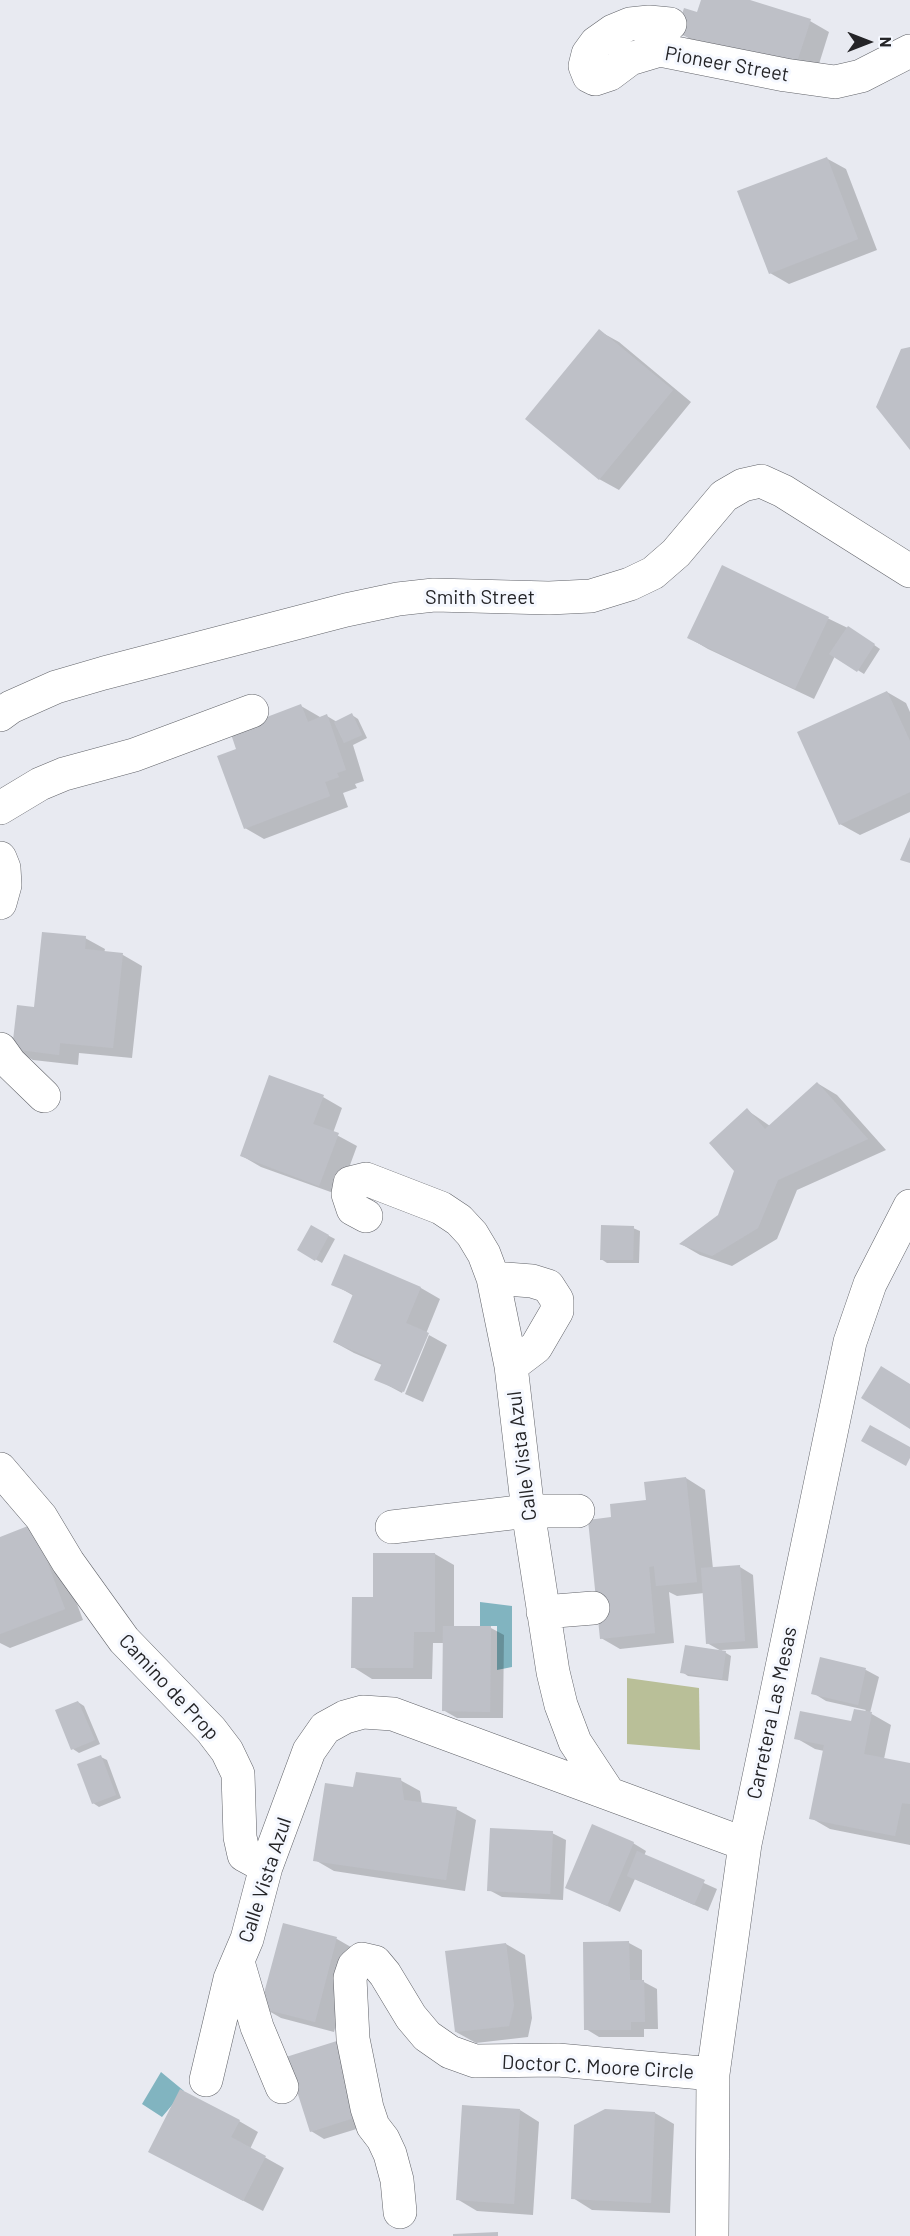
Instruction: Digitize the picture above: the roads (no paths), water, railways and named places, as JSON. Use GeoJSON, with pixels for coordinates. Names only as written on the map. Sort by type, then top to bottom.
{"type":"FeatureCollection","features":[{"type":"Feature","properties":{"kind":"street","name":"Pioneer Street"},"geometry":{"type":"LineString","coordinates":[[670,24],[649,22],[630,24],[613,31],[596,43],[588,54],[585,66],[589,76],[595,79],[610,74],[630,59],[660,50],[785,75],[836,82],[861,76],[910,51]]}},
{"type":"Feature","properties":{"kind":"street","name":"Smith Street"},"geometry":{"type":"LineString","coordinates":[[0,715],[11,707],[56,687],[387,601],[434,595],[549,598],[591,596],[630,584],[653,573],[676,553],[724,496],[743,485],[761,481],[783,491],[910,571]]}},
{"type":"Feature","properties":{"kind":"street"},"geometry":{"type":"LineString","coordinates":[[0,808],[40,784],[64,774],[134,755],[252,711]]}},
{"type":"Feature","properties":{"kind":"street"},"geometry":{"type":"LineString","coordinates":[[0,858],[4,868],[5,885],[0,903]]}},
{"type":"Feature","properties":{"kind":"street"},"geometry":{"type":"LineString","coordinates":[[0,1049],[10,1063],[44,1096]]}},
{"type":"Feature","properties":{"kind":"street","name":"Calle Vista Azul"},"geometry":{"type":"LineString","coordinates":[[366,1216],[353,1209],[348,1194],[350,1183],[366,1179],[441,1208],[459,1220],[472,1234],[484,1254],[493,1278],[511,1366],[528,1511],[553,1672],[561,1705],[575,1742],[608,1792]]}},
{"type":"Feature","properties":{"kind":"street","name":"Carretera Las Mesas"},"geometry":{"type":"LineString","coordinates":[[712,2236],[713,2074],[745,1844],[850,1342],[870,1284],[910,1206]]}},
{"type":"Feature","properties":{"kind":"street"},"geometry":{"type":"LineString","coordinates":[[493,1278],[532,1281],[548,1286],[557,1300],[557,1311],[536,1347],[511,1366]]}},
{"type":"Feature","properties":{"kind":"street","name":"Camino de Prop"},"geometry":{"type":"LineString","coordinates":[[0,1469],[41,1517],[68,1562],[124,1640],[211,1730],[227,1751],[238,1774],[240,1837],[244,1855],[266,1867]]}},
{"type":"Feature","properties":{"kind":"street"},"geometry":{"type":"LineString","coordinates":[[392,1527],[528,1511],[578,1510]]}},
{"type":"Feature","properties":{"kind":"street"},"geometry":{"type":"LineString","coordinates":[[543,1612],[593,1608]]}},
{"type":"Feature","properties":{"kind":"street","name":"Calle Vista Azul"},"geometry":{"type":"LineString","coordinates":[[206,2080],[234,1970],[248,1939],[266,1867],[309,1751],[325,1728],[345,1717],[363,1712],[393,1714],[745,1844]]}},
{"type":"Feature","properties":{"kind":"street","name":"Doctor C. Moore Circle"},"geometry":{"type":"LineString","coordinates":[[400,2212],[397,2180],[390,2154],[383,2139],[373,2126],[367,2108],[353,2039],[350,1978],[354,1966],[362,1959],[375,1962],[411,2017],[428,2036],[450,2052],[475,2061],[558,2060],[713,2074]]}},
{"type":"Feature","properties":{"kind":"street"},"geometry":{"type":"LineString","coordinates":[[234,1970],[282,2087]]}},
{"type":"Feature","properties":{"kind":"water"},"geometry":{"type":"Polygon","coordinates":[[[480,1602],[512,1606],[512,1667],[497,1670],[497,1626],[480,1626],[480,1602]]]}},
{"type":"Feature","properties":{"kind":"water"},"geometry":{"type":"Polygon","coordinates":[[[161,2072],[184,2091],[162,2117],[142,2104],[161,2072]]]}}]}
